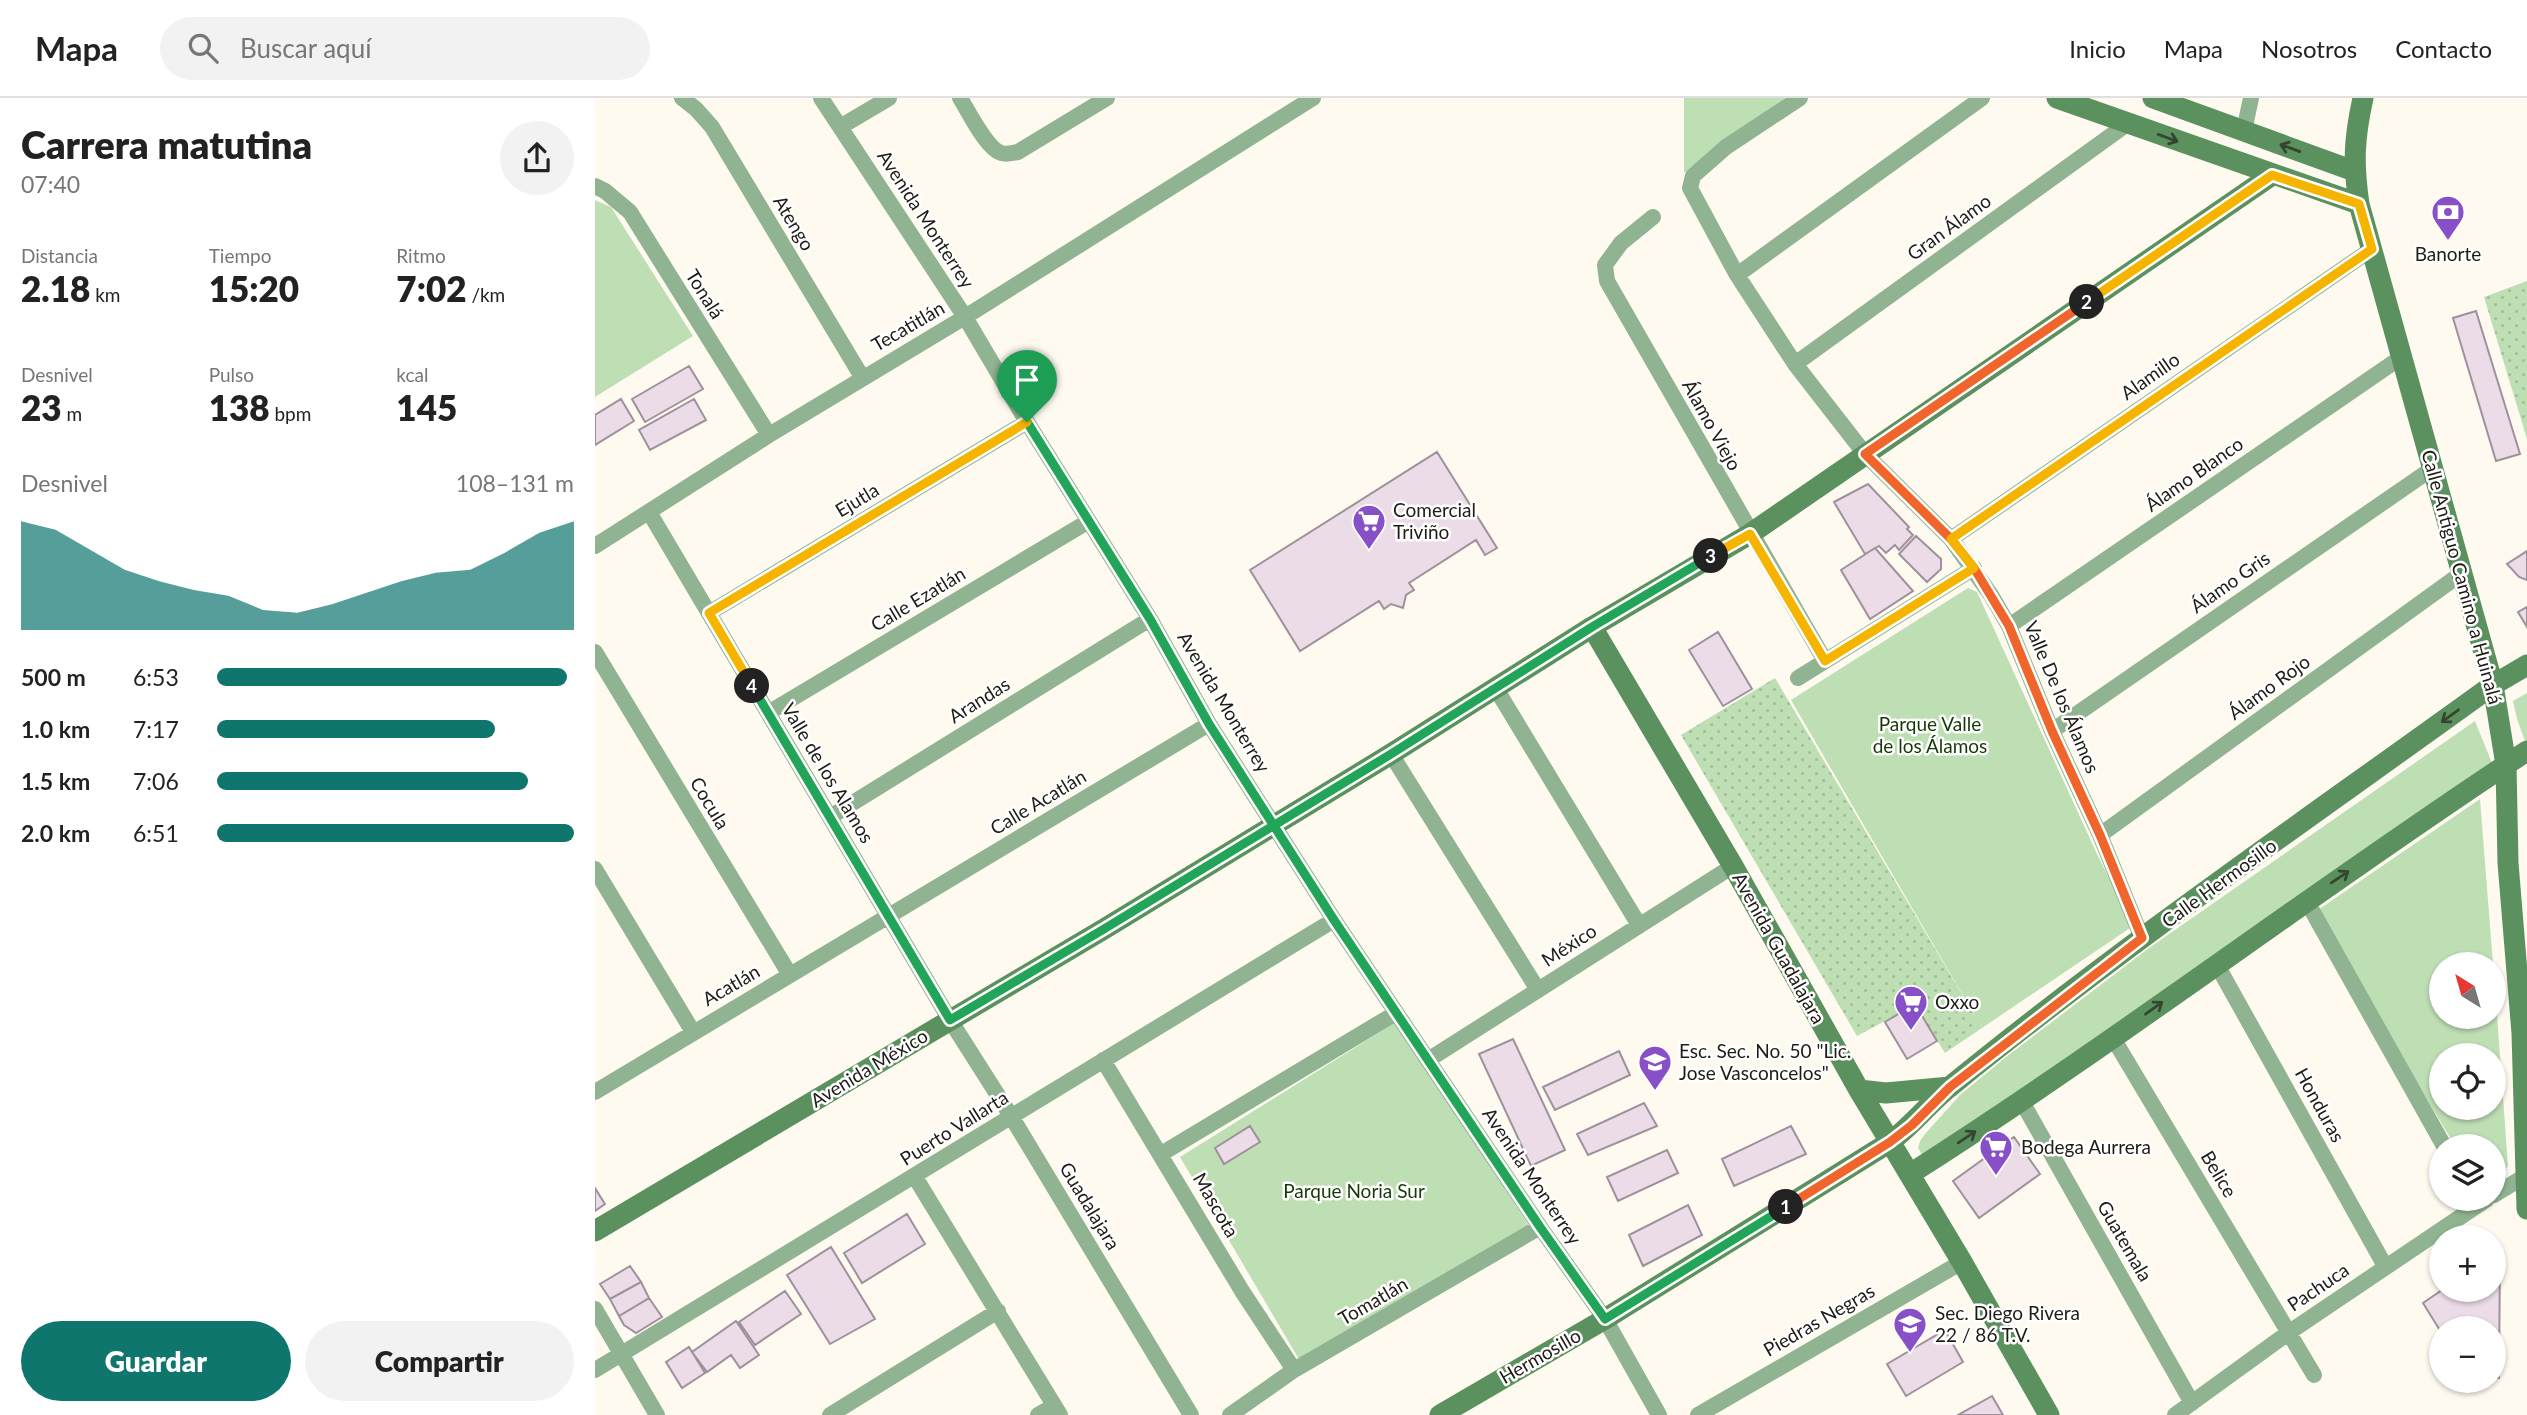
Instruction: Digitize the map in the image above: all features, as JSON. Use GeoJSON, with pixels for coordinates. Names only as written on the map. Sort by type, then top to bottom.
{"type":"FeatureCollection","features":[{"type":"Feature","properties":{"kind":"street","name":"Atengo"},"geometry":{"type":"LineString","coordinates":[[682,98],[712,127],[862,377]]}},
{"type":"Feature","properties":{"kind":"street","name":"Avenida Monterrey"},"geometry":{"type":"LineString","coordinates":[[821,98],[965,317],[1150,619],[1209,724],[1334,920],[1605,1319],[1659,1415]]}},
{"type":"Feature","properties":{"kind":"street"},"geometry":{"type":"LineString","coordinates":[[840,127],[889,98]]}},
{"type":"Feature","properties":{"kind":"street"},"geometry":{"type":"LineString","coordinates":[[960,98],[992,148],[1007,155],[1018,152],[1107,98]]}},
{"type":"Feature","properties":{"kind":"street","name":"Valle De los Álamos"},"geometry":{"type":"LineString","coordinates":[[1800,98],[1726,147],[1693,176],[1690,188],[1737,275],[1795,364],[1865,454],[1951,539],[1974,568],[2009,626],[2142,938]]}},
{"type":"Feature","properties":{"kind":"street"},"geometry":{"type":"LineString","coordinates":[[1737,275],[1982,98]]}},
{"type":"Feature","properties":{"kind":"street"},"geometry":{"type":"LineString","coordinates":[[2057,98],[2359,204]]}},
{"type":"Feature","properties":{"kind":"street"},"geometry":{"type":"LineString","coordinates":[[2153,98],[2354,171]]}},
{"type":"Feature","properties":{"kind":"street"},"geometry":{"type":"LineString","coordinates":[[2244,131],[2251,98]]}},
{"type":"Feature","properties":{"kind":"street","name":"Calle Antiguo Camino a Huinalá"},"geometry":{"type":"LineString","coordinates":[[2363,98],[2356,129],[2354,171],[2359,204],[2493,685],[2506,765],[2519,913],[2527,1209]]}},
{"type":"Feature","properties":{"kind":"street","name":"Tecatitlán"},"geometry":{"type":"LineString","coordinates":[[595,546],[1310,99]]}},
{"type":"Feature","properties":{"kind":"street","name":"Gran Álamo"},"geometry":{"type":"LineString","coordinates":[[1795,364],[2127,124]]}},
{"type":"Feature","properties":{"kind":"street","name":"Avenida México"},"geometry":{"type":"LineString","coordinates":[[595,1231],[1104,929],[1391,754],[1549,653],[1750,534],[2272,175]]}},
{"type":"Feature","properties":{"kind":"street","name":"Tonalá"},"geometry":{"type":"LineString","coordinates":[[595,186],[630,212],[769,435]]}},
{"type":"Feature","properties":{"kind":"street","name":"Álamo Viejo"},"geometry":{"type":"LineString","coordinates":[[1653,217],[1621,243],[1605,265],[1607,281],[1825,661]]}},
{"type":"Feature","properties":{"kind":"street","name":"Alamillo"},"geometry":{"type":"LineString","coordinates":[[1951,539],[2372,249]]}},
{"type":"Feature","properties":{"kind":"street","name":"Álamo Blanco"},"geometry":{"type":"LineString","coordinates":[[2009,626],[2403,356]]}},
{"type":"Feature","properties":{"kind":"street","name":"Ejutla"},"geometry":{"type":"LineString","coordinates":[[709,613],[1027,422]]}},
{"type":"Feature","properties":{"kind":"street","name":"Álamo Gris"},"geometry":{"type":"LineString","coordinates":[[2052,731],[2433,468]]}},
{"type":"Feature","properties":{"kind":"street","name":"Valle de los Alamos"},"geometry":{"type":"LineString","coordinates":[[649,512],[950,1020]]}},
{"type":"Feature","properties":{"kind":"street","name":"Calle Ezatlán"},"geometry":{"type":"LineString","coordinates":[[768,713],[1089,521]]}},
{"type":"Feature","properties":{"kind":"street"},"geometry":{"type":"LineString","coordinates":[[1798,678],[1974,568]]}},
{"type":"Feature","properties":{"kind":"street","name":"Álamo Rojo"},"geometry":{"type":"LineString","coordinates":[[2100,835],[2462,573]]}},
{"type":"Feature","properties":{"kind":"street","name":"Arandas"},"geometry":{"type":"LineString","coordinates":[[830,817],[1150,619]]}},
{"type":"Feature","properties":{"kind":"street","name":"Avenida Guadalajara"},"geometry":{"type":"LineString","coordinates":[[1592,627],[2049,1415]]}},
{"type":"Feature","properties":{"kind":"street"},"geometry":{"type":"LineString","coordinates":[[1549,653],[1578,648],[1587,650],[1603,660],[1621,677]]}},
{"type":"Feature","properties":{"kind":"street","name":"Cocula"},"geometry":{"type":"LineString","coordinates":[[595,652],[790,975]]}},
{"type":"Feature","properties":{"kind":"street","name":"Calle Hermosillo"},"geometry":{"type":"LineString","coordinates":[[1890,1142],[1912,1125],[1950,1087],[2142,938],[2493,685],[2527,665]]}},
{"type":"Feature","properties":{"kind":"street"},"geometry":{"type":"LineString","coordinates":[[1495,687],[1639,925]]}},
{"type":"Feature","properties":{"kind":"street","name":"Calle Acatlán"},"geometry":{"type":"LineString","coordinates":[[889,917],[1209,724]]}},
{"type":"Feature","properties":{"kind":"street"},"geometry":{"type":"LineString","coordinates":[[1910,1174],[2113,1038],[2306,900],[2527,751]]}},
{"type":"Feature","properties":{"kind":"street"},"geometry":{"type":"LineString","coordinates":[[1391,754],[1538,990]]}},
{"type":"Feature","properties":{"kind":"street","name":"México"},"geometry":{"type":"LineString","coordinates":[[1428,1060],[1733,866]]}},
{"type":"Feature","properties":{"kind":"street"},"geometry":{"type":"LineString","coordinates":[[595,869],[693,1032]]}},
{"type":"Feature","properties":{"kind":"street"},"geometry":{"type":"LineString","coordinates":[[2306,900],[2437,1134]]}},
{"type":"Feature","properties":{"kind":"street","name":"Acatlán"},"geometry":{"type":"LineString","coordinates":[[595,1092],[889,917]]}},
{"type":"Feature","properties":{"kind":"street","name":"Puerto Vallarta"},"geometry":{"type":"LineString","coordinates":[[595,1370],[1334,920]]}},
{"type":"Feature","properties":{"kind":"street","name":"Honduras"},"geometry":{"type":"LineString","coordinates":[[2217,965],[2385,1266]]}},
{"type":"Feature","properties":{"kind":"street"},"geometry":{"type":"LineString","coordinates":[[1161,1154],[1396,1013]]}},
{"type":"Feature","properties":{"kind":"street","name":"Guadalajara"},"geometry":{"type":"LineString","coordinates":[[950,1020],[1191,1415]]}},
{"type":"Feature","properties":{"kind":"street","name":"Belice"},"geometry":{"type":"LineString","coordinates":[[2113,1038],[2314,1375]]}},
{"type":"Feature","properties":{"kind":"street","name":"Mascota"},"geometry":{"type":"LineString","coordinates":[[1103,1060],[1242,1291],[1294,1370]]}},
{"type":"Feature","properties":{"kind":"street"},"geometry":{"type":"LineString","coordinates":[[1859,1090],[1885,1093],[1950,1087]]}},
{"type":"Feature","properties":{"kind":"street","name":"Guatemala"},"geometry":{"type":"LineString","coordinates":[[2021,1100],[2192,1403]]}},
{"type":"Feature","properties":{"kind":"street","name":"Hermosillo"},"geometry":{"type":"LineString","coordinates":[[1440,1415],[1605,1319],[1890,1142]]}},
{"type":"Feature","properties":{"kind":"street"},"geometry":{"type":"LineString","coordinates":[[2506,1184],[2526,1165]]}},
{"type":"Feature","properties":{"kind":"street"},"geometry":{"type":"LineString","coordinates":[[915,1177],[1057,1410],[1038,1415]]}},
{"type":"Feature","properties":{"kind":"street","name":"Pachuca"},"geometry":{"type":"LineString","coordinates":[[2175,1415],[2465,1211]]}},
{"type":"Feature","properties":{"kind":"street","name":"Tomatlán"},"geometry":{"type":"LineString","coordinates":[[1230,1415],[1294,1370],[1540,1227]]}},
{"type":"Feature","properties":{"kind":"street","name":"Piedras Negras"},"geometry":{"type":"LineString","coordinates":[[1697,1415],[1962,1262]]}},
{"type":"Feature","properties":{"kind":"street"},"geometry":{"type":"LineString","coordinates":[[595,1310],[657,1415]]}},
{"type":"Feature","properties":{"kind":"street"},"geometry":{"type":"LineString","coordinates":[[830,1415],[998,1311]]}},
{"type":"Feature","properties":{"kind":"green space"},"geometry":{"type":"Polygon","coordinates":[[[1684,98],[1785,98],[1684,173],[1684,98]]]}},
{"type":"Feature","properties":{"kind":"green space"},"geometry":{"type":"Polygon","coordinates":[[[595,200],[611,207],[693,336],[595,397],[595,200]]]}},
{"type":"Feature","properties":{"kind":"green space"},"geometry":{"type":"Polygon","coordinates":[[[2527,281],[2527,439],[2484,297],[2527,281]]]}},
{"type":"Feature","properties":{"kind":"green space","name":"Parque Valle de los Álamos"},"geometry":{"type":"Polygon","coordinates":[[[1968,588],[1977,592],[2097,854],[2133,926],[1982,1028],[1791,700],[1968,588]]]}},
{"type":"Feature","properties":{"kind":"green space"},"geometry":{"type":"Polygon","coordinates":[[[1775,678],[1982,1028],[1945,1053],[1915,1005],[1857,1036],[1681,735],[1775,678]]]}},
{"type":"Feature","properties":{"kind":"green space"},"geometry":{"type":"Polygon","coordinates":[[[2527,693],[2527,744],[2526,744],[2513,701],[2527,693]]]}},
{"type":"Feature","properties":{"kind":"green space"},"geometry":{"type":"Polygon","coordinates":[[[2475,721],[2494,768],[1924,1158],[1918,1148],[1925,1134],[1960,1095],[2006,1057],[2149,948],[2475,721]]]}},
{"type":"Feature","properties":{"kind":"green space"},"geometry":{"type":"Polygon","coordinates":[[[2480,799],[2492,952],[2429,952],[2429,1029],[2498,1029],[2499,1043],[2429,1043],[2429,1103],[2315,912],[2480,799]]]}},
{"type":"Feature","properties":{"kind":"green space","name":"Parque Noria Sur"},"geometry":{"type":"Polygon","coordinates":[[[1396,1022],[1531,1229],[1300,1361],[1180,1157],[1396,1022]]]}},
{"type":"Feature","properties":{"kind":"green space"},"geometry":{"type":"Polygon","coordinates":[[[2439,1120],[2505,1120],[2506,1134],[2448,1134],[2439,1120]]]}},
{"type":"Feature","properties":{"kind":"building"},"geometry":{"type":"Polygon","coordinates":[[[2476,311],[2520,454],[2496,461],[2453,318],[2476,311]]]}},
{"type":"Feature","properties":{"kind":"building"},"geometry":{"type":"Polygon","coordinates":[[[689,366],[703,389],[645,422],[632,399],[689,366]]]}},
{"type":"Feature","properties":{"kind":"building"},"geometry":{"type":"Polygon","coordinates":[[[621,399],[634,421],[595,445],[595,415],[621,399]]]}},
{"type":"Feature","properties":{"kind":"building"},"geometry":{"type":"Polygon","coordinates":[[[694,399],[706,420],[650,450],[639,430],[694,399]]]}},
{"type":"Feature","properties":{"kind":"building","name":"Comercial Triviño"},"geometry":{"type":"Polygon","coordinates":[[[1437,452],[1497,548],[1485,555],[1476,540],[1409,583],[1414,590],[1406,595],[1403,608],[1391,604],[1384,609],[1379,601],[1300,651],[1250,570],[1437,452]]]}},
{"type":"Feature","properties":{"kind":"building"},"geometry":{"type":"Polygon","coordinates":[[[1868,484],[1909,527],[1907,529],[1913,535],[1899,550],[1895,545],[1886,553],[1879,546],[1865,554],[1834,502],[1868,484]]]}},
{"type":"Feature","properties":{"kind":"building"},"geometry":{"type":"Polygon","coordinates":[[[1916,536],[1941,559],[1941,569],[1927,582],[1899,554],[1916,536]]]}},
{"type":"Feature","properties":{"kind":"building"},"geometry":{"type":"Polygon","coordinates":[[[1875,548],[1913,591],[1870,619],[1841,570],[1875,548]]]}},
{"type":"Feature","properties":{"kind":"building"},"geometry":{"type":"Polygon","coordinates":[[[2527,551],[2527,580],[2519,577],[2507,564],[2527,551]]]}},
{"type":"Feature","properties":{"kind":"building"},"geometry":{"type":"Polygon","coordinates":[[[2527,607],[2527,627],[2518,612],[2527,607]]]}},
{"type":"Feature","properties":{"kind":"building"},"geometry":{"type":"Polygon","coordinates":[[[1718,632],[1752,689],[1723,706],[1689,650],[1718,632]]]}},
{"type":"Feature","properties":{"kind":"building","name":"Oxxo"},"geometry":{"type":"Polygon","coordinates":[[[1915,1004],[1937,1041],[1907,1059],[1885,1022],[1915,1004]]]}},
{"type":"Feature","properties":{"kind":"building"},"geometry":{"type":"Polygon","coordinates":[[[1513,1039],[1565,1150],[1531,1166],[1479,1054],[1513,1039]]]}},
{"type":"Feature","properties":{"kind":"building"},"geometry":{"type":"Polygon","coordinates":[[[1619,1051],[1630,1075],[1555,1110],[1543,1087],[1619,1051]]]}},
{"type":"Feature","properties":{"kind":"building"},"geometry":{"type":"Polygon","coordinates":[[[1644,1103],[1657,1126],[1588,1155],[1577,1134],[1644,1103]]]}},
{"type":"Feature","properties":{"kind":"building"},"geometry":{"type":"Polygon","coordinates":[[[1250,1126],[1260,1142],[1224,1164],[1215,1148],[1250,1126]]]}},
{"type":"Feature","properties":{"kind":"building"},"geometry":{"type":"Polygon","coordinates":[[[1791,1126],[1806,1154],[1734,1186],[1722,1159],[1791,1126]]]}},
{"type":"Feature","properties":{"kind":"building","name":"Bodega Aurrera"},"geometry":{"type":"Polygon","coordinates":[[[2014,1137],[2040,1174],[1979,1218],[1953,1181],[2014,1137]]]}},
{"type":"Feature","properties":{"kind":"building"},"geometry":{"type":"Polygon","coordinates":[[[1667,1150],[1678,1173],[1618,1201],[1607,1177],[1667,1150]]]}},
{"type":"Feature","properties":{"kind":"building"},"geometry":{"type":"Polygon","coordinates":[[[595,1188],[605,1204],[595,1211],[595,1188]]]}},
{"type":"Feature","properties":{"kind":"building"},"geometry":{"type":"Polygon","coordinates":[[[1688,1205],[1702,1235],[1643,1266],[1629,1235],[1688,1205]]]}},
{"type":"Feature","properties":{"kind":"building"},"geometry":{"type":"Polygon","coordinates":[[[907,1214],[925,1244],[862,1283],[844,1253],[907,1214]]]}},
{"type":"Feature","properties":{"kind":"building"},"geometry":{"type":"Polygon","coordinates":[[[831,1247],[875,1319],[830,1344],[787,1275],[831,1247]]]}},
{"type":"Feature","properties":{"kind":"building"},"geometry":{"type":"Polygon","coordinates":[[[630,1266],[641,1282],[610,1299],[600,1284],[630,1266]]]}},
{"type":"Feature","properties":{"kind":"building"},"geometry":{"type":"Polygon","coordinates":[[[641,1282],[649,1298],[619,1316],[610,1299],[641,1282]]]}},
{"type":"Feature","properties":{"kind":"building"},"geometry":{"type":"Polygon","coordinates":[[[785,1291],[801,1314],[755,1345],[739,1322],[785,1291]]]}},
{"type":"Feature","properties":{"kind":"building"},"geometry":{"type":"Polygon","coordinates":[[[649,1298],[662,1317],[636,1333],[624,1325],[619,1316],[649,1298]]]}},
{"type":"Feature","properties":{"kind":"building"},"geometry":{"type":"Polygon","coordinates":[[[2429,1299],[2429,1302],[2500,1302],[2499,1316],[2431,1316],[2423,1303],[2429,1299]]]}},
{"type":"Feature","properties":{"kind":"building"},"geometry":{"type":"Polygon","coordinates":[[[736,1321],[759,1355],[740,1368],[731,1355],[707,1372],[692,1352],[736,1321]]]}},
{"type":"Feature","properties":{"kind":"building"},"geometry":{"type":"Polygon","coordinates":[[[1945,1330],[1963,1362],[1906,1396],[1887,1364],[1945,1330]]]}},
{"type":"Feature","properties":{"kind":"building"},"geometry":{"type":"Polygon","coordinates":[[[689,1347],[705,1373],[682,1388],[666,1362],[689,1347]]]}},
{"type":"Feature","properties":{"kind":"building"},"geometry":{"type":"Polygon","coordinates":[[[1992,1396],[2003,1415],[1958,1415],[1992,1396]]]}},
{"type":"Feature","properties":{"kind":"place","name":"Banorte"},"geometry":{"type":"Point","coordinates":[2448,242]}},
{"type":"Feature","properties":{"kind":"place","name":"Comercial Triviño"},"geometry":{"type":"Point","coordinates":[1369,551]}},
{"type":"Feature","properties":{"kind":"place","name":"Oxxo"},"geometry":{"type":"Point","coordinates":[1911,1032]}},
{"type":"Feature","properties":{"kind":"place","name":"Esc. Sec. No. 50 \"Lic. Jose Vasconcelos\""},"geometry":{"type":"Point","coordinates":[1655,1092]}},
{"type":"Feature","properties":{"kind":"place","name":"Bodega Aurrera"},"geometry":{"type":"Point","coordinates":[1996,1177]}},
{"type":"Feature","properties":{"kind":"place","name":"Sec. Diego Rivera 22 / 86 T.V."},"geometry":{"type":"Point","coordinates":[1910,1354]}},
{"type":"Feature","properties":{"kind":"route"},"geometry":{"type":"LineString","coordinates":[[1027,422],[709,613],[950,1020],[1104,929],[1274,825],[1384,759],[1592,627],[1750,534],[1825,661],[1974,568],[1951,539],[2372,249],[2359,204],[2272,175],[1865,454],[1951,539],[1974,568],[2009,626],[2142,938],[1950,1087],[1912,1125],[1890,1142],[1605,1319],[1334,920],[1274,825],[1245,778],[1209,724],[1150,619],[1027,422]]}}]}
